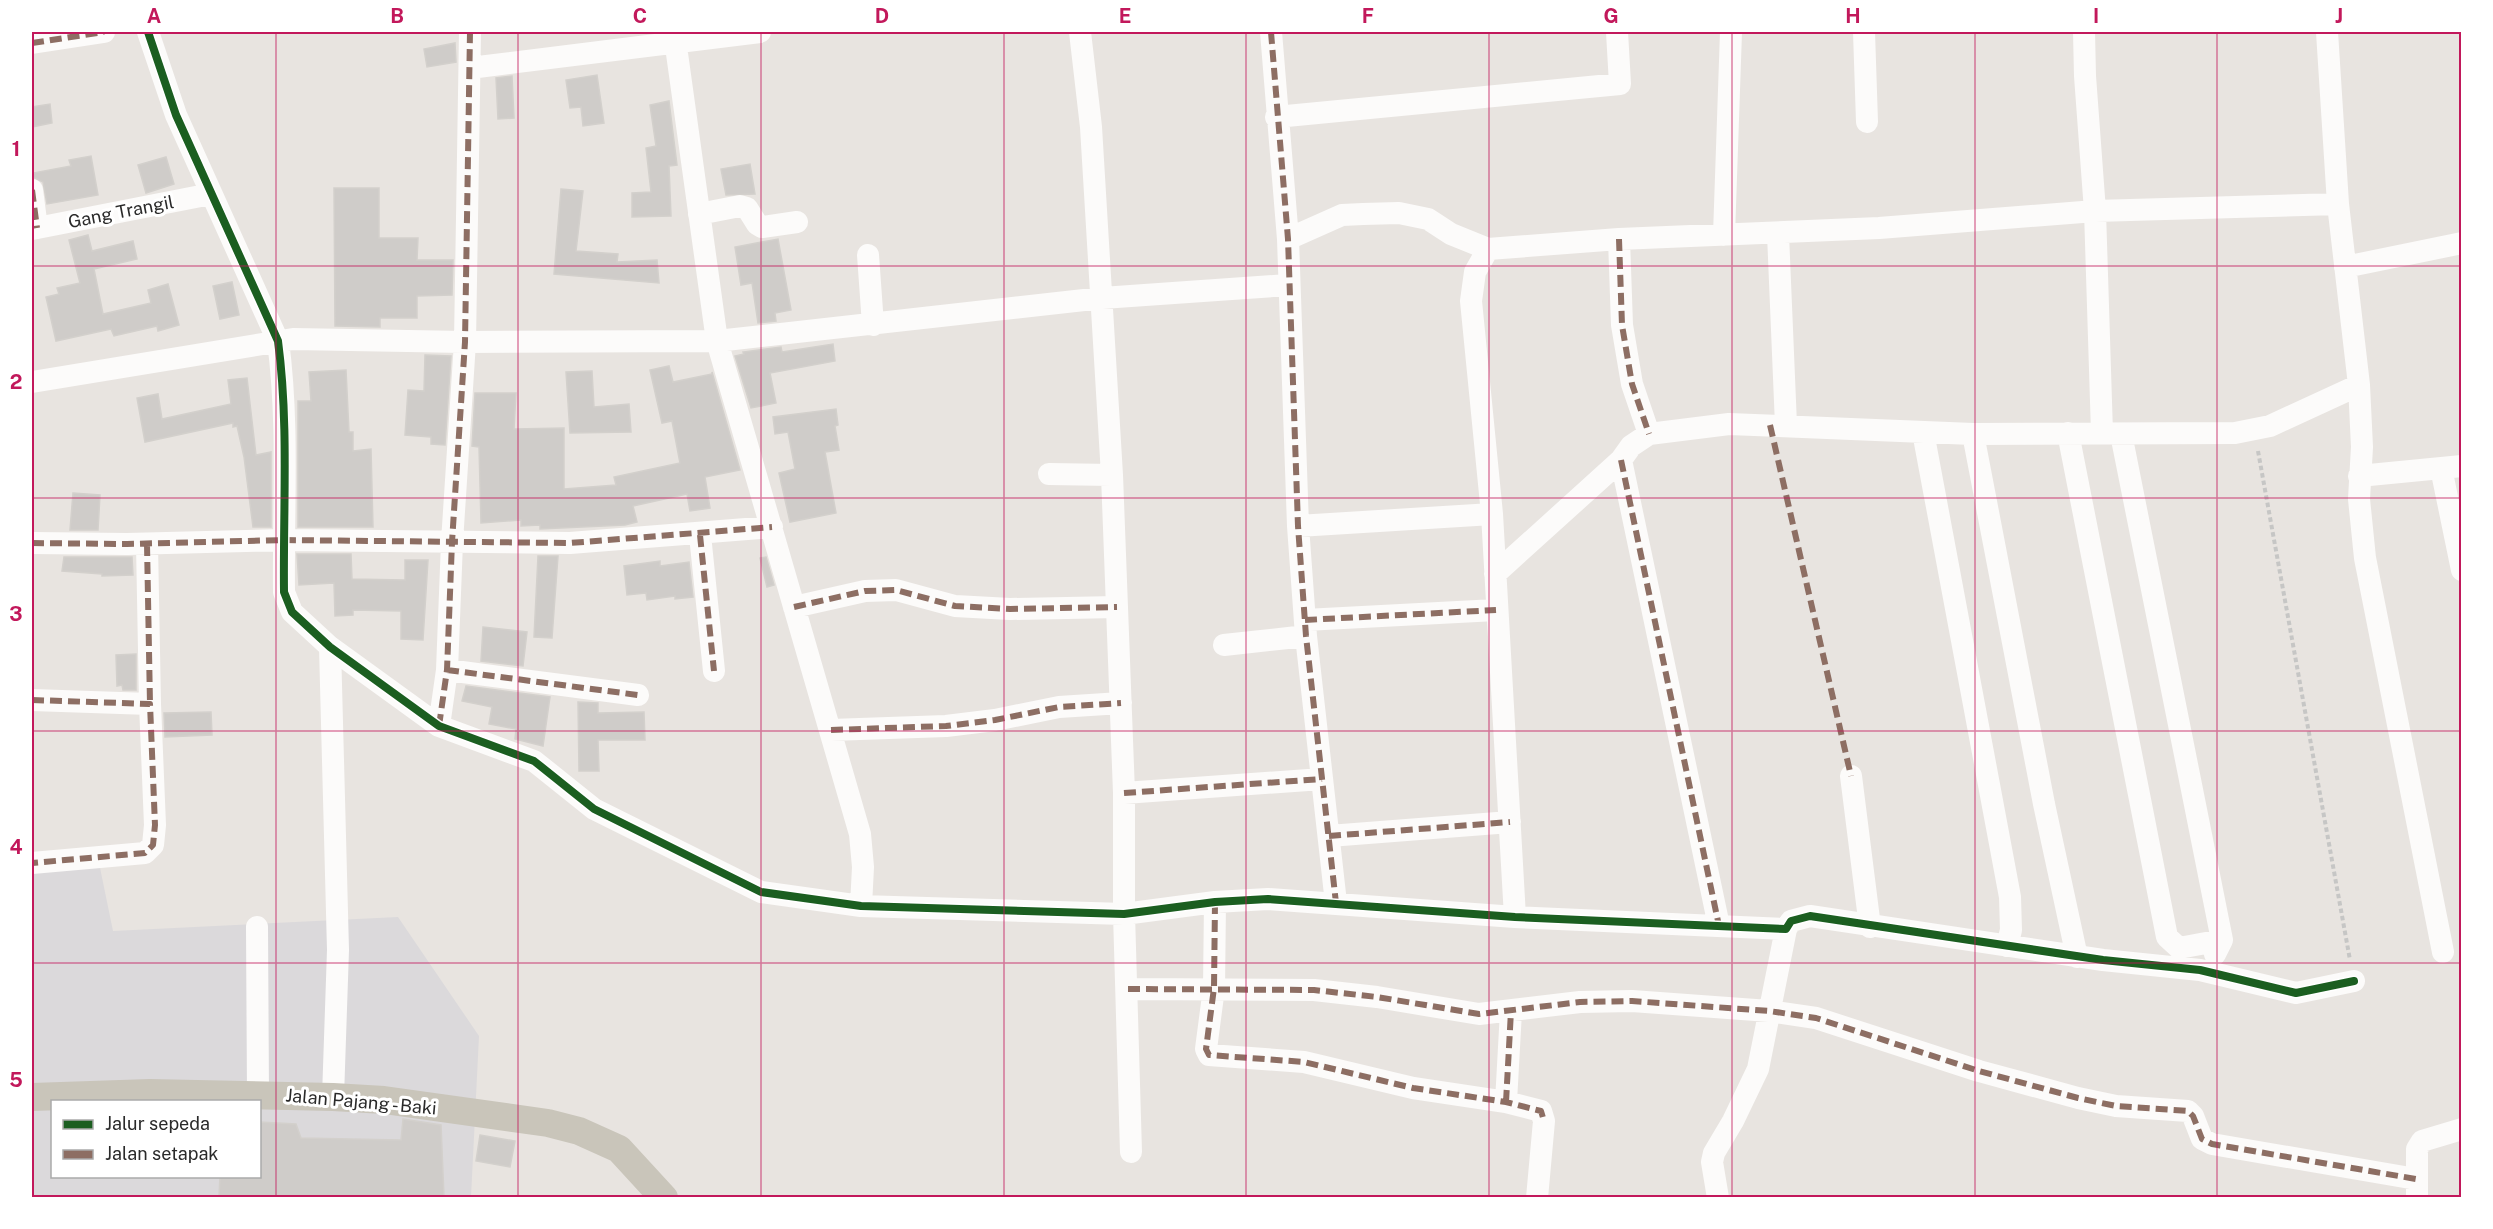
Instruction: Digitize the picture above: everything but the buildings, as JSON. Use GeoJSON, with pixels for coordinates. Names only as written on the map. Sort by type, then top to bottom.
{"type":"FeatureCollection","features":[{"type":"Feature","properties":{"kind":"main road","name":"Jalan Pajang - Baki"},"geometry":{"type":"LineString","coordinates":[[32,1097],[150,1093],[333,1097],[384,1100],[548,1123],[579,1131],[619,1149],[656,1188]]}},
{"type":"Feature","properties":{"kind":"street"},"geometry":{"type":"LineString","coordinates":[[32,43],[104,32]]}},
{"type":"Feature","properties":{"kind":"street"},"geometry":{"type":"LineString","coordinates":[[148,32],[176,115],[211,194],[285,340],[283,381],[284,592],[292,612],[330,647],[439,726],[534,761],[594,809],[761,892],[861,906],[1124,914],[1215,902],[1268,898],[1515,917],[1786,930]]}},
{"type":"Feature","properties":{"kind":"street"},"geometry":{"type":"LineString","coordinates":[[439,726],[447,670],[452,542],[465,342],[470,32]]}},
{"type":"Feature","properties":{"kind":"street"},"geometry":{"type":"LineString","coordinates":[[470,68],[675,36],[760,32]]}},
{"type":"Feature","properties":{"kind":"street"},"geometry":{"type":"LineString","coordinates":[[1080,32],[1092,128],[1112,475],[1124,793],[1124,914],[1131,1152]]}},
{"type":"Feature","properties":{"kind":"street"},"geometry":{"type":"LineString","coordinates":[[1271,32],[1276,117],[1288,239],[1298,526],[1306,628],[1336,903]]}},
{"type":"Feature","properties":{"kind":"street"},"geometry":{"type":"LineString","coordinates":[[1276,117],[1620,84],[1617,32]]}},
{"type":"Feature","properties":{"kind":"street"},"geometry":{"type":"LineString","coordinates":[[1725,235],[1731,32]]}},
{"type":"Feature","properties":{"kind":"street"},"geometry":{"type":"LineString","coordinates":[[1864,32],[1867,122]]}},
{"type":"Feature","properties":{"kind":"street"},"geometry":{"type":"LineString","coordinates":[[2084,32],[2112,433],[2222,940],[2206,972]]}},
{"type":"Feature","properties":{"kind":"street"},"geometry":{"type":"LineString","coordinates":[[2327,32],[2337,204],[2358,385],[2365,558],[2443,952]]}},
{"type":"Feature","properties":{"kind":"street"},"geometry":{"type":"LineString","coordinates":[[675,36],[717,340],[860,834],[863,867],[861,906]]}},
{"type":"Feature","properties":{"kind":"street"},"geometry":{"type":"LineString","coordinates":[[32,190],[34,228]]}},
{"type":"Feature","properties":{"kind":"street","name":"Gang Trangil"},"geometry":{"type":"LineString","coordinates":[[34,228],[211,194]]}},
{"type":"Feature","properties":{"kind":"street"},"geometry":{"type":"LineString","coordinates":[[1288,239],[1342,215],[1399,213],[1428,219],[1451,234],[1488,249],[1619,239],[1778,234],[2095,211],[2337,204]]}},
{"type":"Feature","properties":{"kind":"street"},"geometry":{"type":"LineString","coordinates":[[699,213],[740,206],[747,208],[756,224],[762,227],[797,222]]}},
{"type":"Feature","properties":{"kind":"street"},"geometry":{"type":"LineString","coordinates":[[1778,234],[1786,425]]}},
{"type":"Feature","properties":{"kind":"street"},"geometry":{"type":"LineString","coordinates":[[1619,239],[1622,325],[1632,384],[1649,434]]}},
{"type":"Feature","properties":{"kind":"street"},"geometry":{"type":"LineString","coordinates":[[2345,267],[2462,243]]}},
{"type":"Feature","properties":{"kind":"street"},"geometry":{"type":"LineString","coordinates":[[1488,249],[1475,273],[1472,301],[1492,514],[1515,917]]}},
{"type":"Feature","properties":{"kind":"street"},"geometry":{"type":"LineString","coordinates":[[868,255],[873,325]]}},
{"type":"Feature","properties":{"kind":"street"},"geometry":{"type":"LineString","coordinates":[[32,382],[285,340],[465,342],[717,340],[873,325],[1102,298],[1288,285]]}},
{"type":"Feature","properties":{"kind":"street"},"geometry":{"type":"LineString","coordinates":[[1495,574],[1621,460],[1628,448],[1649,434],[1730,424],[1973,434],[2235,433],[2270,426],[2358,385]]}},
{"type":"Feature","properties":{"kind":"street"},"geometry":{"type":"LineString","coordinates":[[1923,432],[2010,897],[2011,930],[2007,946]]}},
{"type":"Feature","properties":{"kind":"street"},"geometry":{"type":"LineString","coordinates":[[2068,433],[2167,937],[2179,948],[2222,940]]}},
{"type":"Feature","properties":{"kind":"street"},"geometry":{"type":"LineString","coordinates":[[1973,434],[2044,804],[2077,957]]}},
{"type":"Feature","properties":{"kind":"street"},"geometry":{"type":"LineString","coordinates":[[1621,460],[1719,926]]}},
{"type":"Feature","properties":{"kind":"street"},"geometry":{"type":"LineString","coordinates":[[2360,476],[2451,467],[2462,570]]}},
{"type":"Feature","properties":{"kind":"street"},"geometry":{"type":"LineString","coordinates":[[1049,474],[1112,475]]}},
{"type":"Feature","properties":{"kind":"street"},"geometry":{"type":"LineString","coordinates":[[1298,526],[1492,514]]}},
{"type":"Feature","properties":{"kind":"street"},"geometry":{"type":"LineString","coordinates":[[32,543],[147,544],[283,540],[570,543],[700,535],[772,527]]}},
{"type":"Feature","properties":{"kind":"street"},"geometry":{"type":"LineString","coordinates":[[700,535],[714,671]]}},
{"type":"Feature","properties":{"kind":"street"},"geometry":{"type":"LineString","coordinates":[[32,863],[132,856],[145,854],[153,845],[154,786],[147,544]]}},
{"type":"Feature","properties":{"kind":"street"},"geometry":{"type":"LineString","coordinates":[[794,607],[866,591],[896,590],[955,606],[1010,609],[1117,607]]}},
{"type":"Feature","properties":{"kind":"street"},"geometry":{"type":"LineString","coordinates":[[1224,645],[1306,628],[1496,610]]}},
{"type":"Feature","properties":{"kind":"street"},"geometry":{"type":"LineString","coordinates":[[330,647],[338,950],[333,1097]]}},
{"type":"Feature","properties":{"kind":"street"},"geometry":{"type":"LineString","coordinates":[[447,670],[638,694]]}},
{"type":"Feature","properties":{"kind":"street"},"geometry":{"type":"LineString","coordinates":[[32,700],[150,704]]}},
{"type":"Feature","properties":{"kind":"street"},"geometry":{"type":"LineString","coordinates":[[831,730],[946,726],[1059,707],[1121,704]]}},
{"type":"Feature","properties":{"kind":"street"},"geometry":{"type":"LineString","coordinates":[[1851,776],[1870,927]]}},
{"type":"Feature","properties":{"kind":"street"},"geometry":{"type":"LineString","coordinates":[[1124,793],[1322,779]]}},
{"type":"Feature","properties":{"kind":"street"},"geometry":{"type":"LineString","coordinates":[[1329,836],[1510,822]]}},
{"type":"Feature","properties":{"kind":"street"},"geometry":{"type":"LineString","coordinates":[[1215,902],[1214,988],[1206,1049],[1209,1055],[1304,1062],[1413,1088],[1506,1102],[1544,1114],[1537,1197]]}},
{"type":"Feature","properties":{"kind":"street"},"geometry":{"type":"LineString","coordinates":[[1718,1197],[1712,1162],[1758,1069],[1786,930],[1791,921],[1810,916],[2077,957],[2206,972],[2296,993],[2354,981]]}},
{"type":"Feature","properties":{"kind":"street"},"geometry":{"type":"LineString","coordinates":[[257,927],[258,1094]]}},
{"type":"Feature","properties":{"kind":"street"},"geometry":{"type":"LineString","coordinates":[[1128,989],[1314,990],[1377,997],[1479,1014],[1580,1002],[1632,1001],[1769,1011],[1816,1018],[1979,1071],[2078,1098],[2127,1107],[2188,1111],[2193,1116],[2202,1139],[2212,1144],[2279,1153],[2417,1188],[2418,1149],[2422,1141],[2462,1129]]}},
{"type":"Feature","properties":{"kind":"street"},"geometry":{"type":"LineString","coordinates":[[1506,1102],[1511,1011]]}},
{"type":"Feature","properties":{"kind":"path"},"geometry":{"type":"LineString","coordinates":[[2254,429],[2354,981]]}},
{"type":"Feature","properties":{"kind":"shaded area"},"geometry":{"type":"Polygon","coordinates":[[[98,858],[113,931],[398,917],[479,1036],[471,1197],[32,1197],[32,866],[98,858]]]}},
{"type":"Feature","properties":{"kind":"marked path"},"geometry":{"type":"LineString","coordinates":[[32,43],[104,32]]}},
{"type":"Feature","properties":{"kind":"marked path"},"geometry":{"type":"LineString","coordinates":[[439,726],[447,670],[452,542],[465,342],[470,32]]}},
{"type":"Feature","properties":{"kind":"marked path"},"geometry":{"type":"LineString","coordinates":[[1271,32],[1288,239],[1298,526],[1306,636],[1336,903]]}},
{"type":"Feature","properties":{"kind":"marked path"},"geometry":{"type":"LineString","coordinates":[[32,190],[37,228]]}},
{"type":"Feature","properties":{"kind":"marked path"},"geometry":{"type":"LineString","coordinates":[[1619,239],[1622,325],[1632,384],[1649,434]]}},
{"type":"Feature","properties":{"kind":"marked path"},"geometry":{"type":"LineString","coordinates":[[1770,425],[1851,776]]}},
{"type":"Feature","properties":{"kind":"marked path"},"geometry":{"type":"LineString","coordinates":[[1621,460],[1719,926]]}},
{"type":"Feature","properties":{"kind":"marked path"},"geometry":{"type":"LineString","coordinates":[[32,543],[127,544],[283,540],[570,543],[772,527]]}},
{"type":"Feature","properties":{"kind":"marked path"},"geometry":{"type":"LineString","coordinates":[[700,535],[714,671]]}},
{"type":"Feature","properties":{"kind":"marked path"},"geometry":{"type":"LineString","coordinates":[[147,544],[150,704]]}},
{"type":"Feature","properties":{"kind":"marked path"},"geometry":{"type":"LineString","coordinates":[[794,607],[865,591],[896,590],[955,606],[1010,609],[1117,607]]}},
{"type":"Feature","properties":{"kind":"marked path"},"geometry":{"type":"LineString","coordinates":[[1305,620],[1496,610]]}},
{"type":"Feature","properties":{"kind":"marked path"},"geometry":{"type":"LineString","coordinates":[[447,670],[638,695]]}},
{"type":"Feature","properties":{"kind":"marked path"},"geometry":{"type":"LineString","coordinates":[[32,700],[150,704],[155,825],[153,845],[145,853],[32,863]]}},
{"type":"Feature","properties":{"kind":"marked path"},"geometry":{"type":"LineString","coordinates":[[831,730],[946,726],[995,720],[1059,707],[1121,703]]}},
{"type":"Feature","properties":{"kind":"marked path"},"geometry":{"type":"LineString","coordinates":[[1124,793],[1322,779]]}},
{"type":"Feature","properties":{"kind":"marked path"},"geometry":{"type":"LineString","coordinates":[[1329,836],[1510,822]]}},
{"type":"Feature","properties":{"kind":"marked path"},"geometry":{"type":"LineString","coordinates":[[1215,902],[1214,988],[1206,1049],[1209,1055],[1304,1062],[1413,1088],[1506,1102],[1541,1111],[1544,1121]]}},
{"type":"Feature","properties":{"kind":"marked path"},"geometry":{"type":"LineString","coordinates":[[1128,989],[1314,990],[1377,997],[1479,1014],[1580,1002],[1632,1001],[1769,1011],[1816,1018],[1979,1071],[2078,1098],[2116,1106],[2188,1111],[2193,1116],[2202,1139],[2212,1144],[2416,1179]]}},
{"type":"Feature","properties":{"kind":"marked path"},"geometry":{"type":"LineString","coordinates":[[1506,1102],[1511,1011]]}},
{"type":"Feature","properties":{"kind":"cycle path"},"geometry":{"type":"LineString","coordinates":[[148,32],[176,115],[278,341],[284,435],[284,592],[292,612],[330,647],[439,726],[534,761],[594,809],[761,892],[861,906],[1124,914],[1215,902],[1268,899],[1515,917],[1786,929],[1791,921],[1810,916],[2103,960],[2200,970],[2296,993],[2354,981]]}}]}
